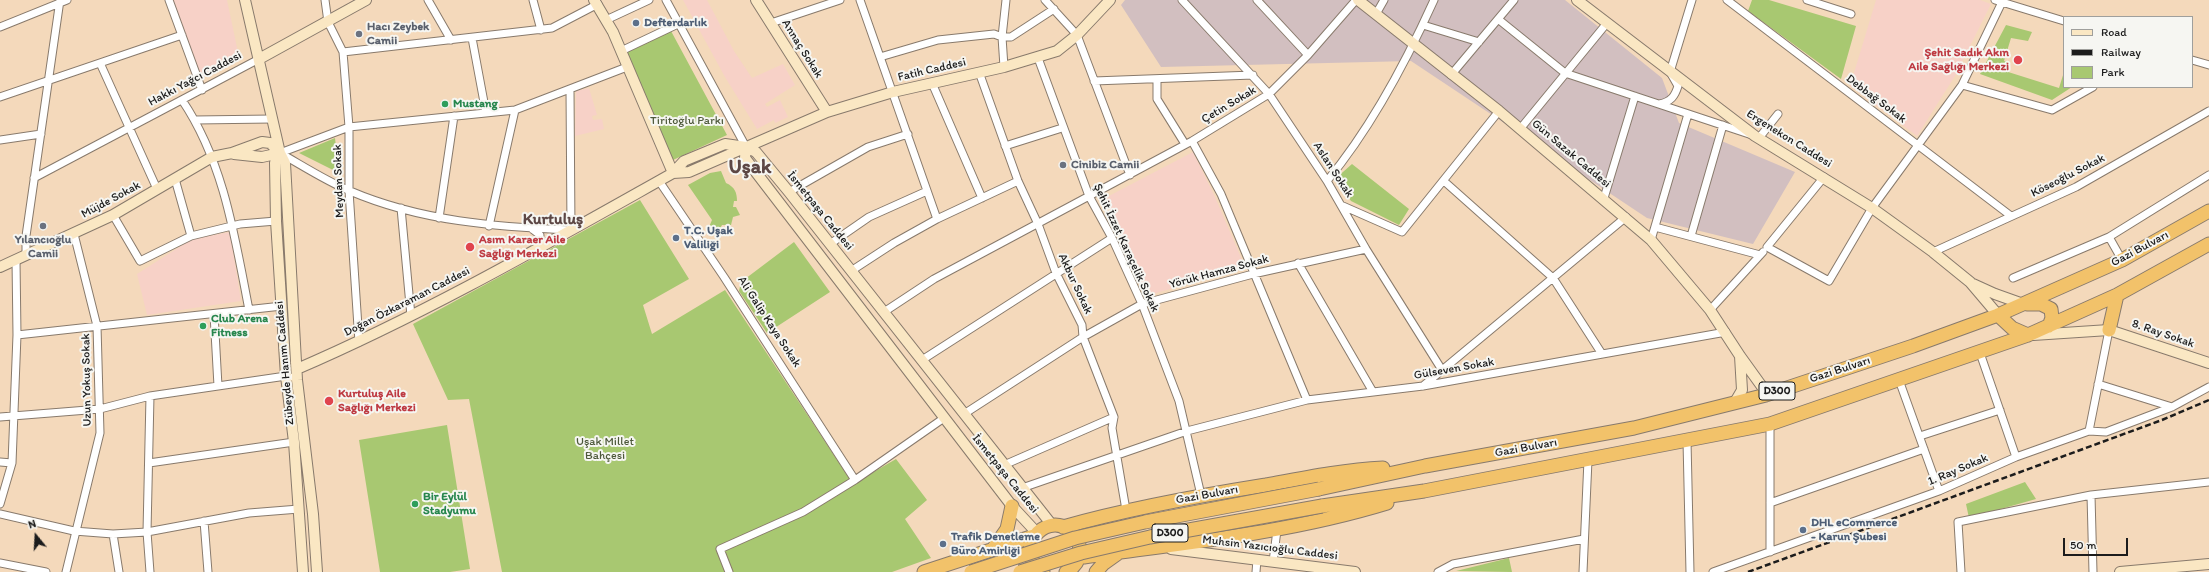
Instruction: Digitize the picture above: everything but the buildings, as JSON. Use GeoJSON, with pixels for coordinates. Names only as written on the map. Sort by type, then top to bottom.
{"type":"FeatureCollection","features":[{"type":"Feature","properties":{"kind":"highway","name":"Gazi Bulvarı"},"geometry":{"type":"LineString","coordinates":[[971,572],[1075,538],[1145,522],[1319,489],[1424,466],[1634,428],[1775,391],[1913,346],[2023,304],[2122,260],[2209,211]]}},
{"type":"Feature","properties":{"kind":"highway","name":"Gazi Bulvarı"},"geometry":{"type":"LineString","coordinates":[[1020,572],[1081,552],[1150,537],[1322,506],[1424,491],[1770,424],[1980,353],[2028,335],[2117,295],[2209,244]]}},
{"type":"Feature","properties":{"kind":"highway"},"geometry":{"type":"LineString","coordinates":[[2109,330],[2117,295]]}},
{"type":"Feature","properties":{"kind":"highway"},"geometry":{"type":"LineString","coordinates":[[2023,304],[2041,304],[2051,309],[2052,318],[2049,326]]}},
{"type":"Feature","properties":{"kind":"highway"},"geometry":{"type":"LineString","coordinates":[[1998,314],[2012,328],[2028,335]]}},
{"type":"Feature","properties":{"kind":"highway","name":"Gazi Bulvarı"},"geometry":{"type":"LineString","coordinates":[[924,572],[1058,526],[1126,510],[1354,471],[1424,466]]}},
{"type":"Feature","properties":{"kind":"highway","name":"Gazi Bulvarı"},"geometry":{"type":"LineString","coordinates":[[1078,558],[1277,530],[1350,514],[1424,491]]}},
{"type":"Feature","properties":{"kind":"highway"},"geometry":{"type":"LineString","coordinates":[[993,549],[1007,529],[1012,506]]}},
{"type":"Feature","properties":{"kind":"highway"},"geometry":{"type":"LineString","coordinates":[[1110,514],[1102,522],[1102,538],[1108,548],[1120,552]]}},
{"type":"Feature","properties":{"kind":"highway"},"geometry":{"type":"LineString","coordinates":[[1058,526],[1072,532],[1080,549],[1078,558],[1073,567],[1066,572]]}},
{"type":"Feature","properties":{"kind":"highway"},"geometry":{"type":"LineString","coordinates":[[1036,534],[1030,545],[1030,556],[1035,565],[1043,572]]}},
{"type":"Feature","properties":{"kind":"highway"},"geometry":{"type":"LineString","coordinates":[[1096,572],[1103,564],[1120,552]]}},
{"type":"Feature","properties":{"kind":"main road","name":"Zübeyde Hanım Caddesi"},"geometry":{"type":"LineString","coordinates":[[245,0],[280,153],[285,163],[297,375],[313,514],[317,572]]}},
{"type":"Feature","properties":{"kind":"main road","name":"Hakkı Yağcı Caddesi"},"geometry":{"type":"LineString","coordinates":[[259,59],[366,0]]}},
{"type":"Feature","properties":{"kind":"main road","name":"Annaç Sokak"},"geometry":{"type":"LineString","coordinates":[[756,0],[827,112]]}},
{"type":"Feature","properties":{"kind":"main road","name":"Fatih Caddesi"},"geometry":{"type":"LineString","coordinates":[[746,147],[827,112],[893,92],[1004,67],[1038,58],[1057,51],[1077,35],[1110,0]]}},
{"type":"Feature","properties":{"kind":"main road","name":"Gün Sazak Caddesi"},"geometry":{"type":"LineString","coordinates":[[1357,0],[1499,111],[1604,198],[1651,240],[1710,310],[1763,388],[1775,391]]}},
{"type":"Feature","properties":{"kind":"main road","name":"Ergenekon Caddesi"},"geometry":{"type":"LineString","coordinates":[[1577,0],[1757,137],[1872,208],[1933,252],[1970,282]]}},
{"type":"Feature","properties":{"kind":"main road"},"geometry":{"type":"LineString","coordinates":[[596,2],[621,51],[673,173]]}},
{"type":"Feature","properties":{"kind":"main road"},"geometry":{"type":"LineString","coordinates":[[232,153],[262,142],[270,143],[280,153]]}},
{"type":"Feature","properties":{"kind":"main road","name":"Doğan Özkaraman Caddesi"},"geometry":{"type":"LineString","coordinates":[[297,375],[539,248],[673,173],[684,161],[725,144],[746,147]]}},
{"type":"Feature","properties":{"kind":"main road","name":"İsmetpaşa Caddesi"},"geometry":{"type":"LineString","coordinates":[[1036,534],[1012,506],[944,418],[746,158],[746,147],[756,152],[789,192],[1022,488],[1058,526]]}},
{"type":"Feature","properties":{"kind":"main road"},"geometry":{"type":"LineString","coordinates":[[232,153],[262,157],[280,153]]}},
{"type":"Feature","properties":{"kind":"main road","name":"Müjde Sokak"},"geometry":{"type":"LineString","coordinates":[[0,267],[113,215],[212,157],[232,153]]}},
{"type":"Feature","properties":{"kind":"main road","name":"Zübeyde Hanım Caddesi"},"geometry":{"type":"LineString","coordinates":[[280,153],[275,163],[276,221],[303,572]]}},
{"type":"Feature","properties":{"kind":"main road"},"geometry":{"type":"LineString","coordinates":[[1970,282],[1995,294],[2023,304]]}},
{"type":"Feature","properties":{"kind":"main road"},"geometry":{"type":"LineString","coordinates":[[1970,282],[1998,314]]}},
{"type":"Feature","properties":{"kind":"main road"},"geometry":{"type":"LineString","coordinates":[[2028,335],[2109,330]]}},
{"type":"Feature","properties":{"kind":"main road","name":"8. Ray Sokak"},"geometry":{"type":"LineString","coordinates":[[2109,330],[2209,364]]}},
{"type":"Feature","properties":{"kind":"main road"},"geometry":{"type":"LineString","coordinates":[[1735,402],[1742,390],[1740,356]]}},
{"type":"Feature","properties":{"kind":"main road","name":"Muhsin Yazıcıoğlu Caddesi"},"geometry":{"type":"LineString","coordinates":[[1158,547],[1355,572]]}},
{"type":"Feature","properties":{"kind":"main road"},"geometry":{"type":"LineString","coordinates":[[2120,572],[2209,564]]}},
{"type":"Feature","properties":{"kind":"street"},"geometry":{"type":"LineString","coordinates":[[169,0],[202,90]]}},
{"type":"Feature","properties":{"kind":"street","name":"Meydan Sokak"},"geometry":{"type":"LineString","coordinates":[[325,0],[328,22],[343,52],[349,127],[350,191],[359,342]]}},
{"type":"Feature","properties":{"kind":"street"},"geometry":{"type":"LineString","coordinates":[[428,0],[451,40]]}},
{"type":"Feature","properties":{"kind":"street"},"geometry":{"type":"LineString","coordinates":[[533,0],[541,30]]}},
{"type":"Feature","properties":{"kind":"street"},"geometry":{"type":"LineString","coordinates":[[606,20],[649,0]]}},
{"type":"Feature","properties":{"kind":"street"},"geometry":{"type":"LineString","coordinates":[[666,0],[746,147]]}},
{"type":"Feature","properties":{"kind":"street"},"geometry":{"type":"LineString","coordinates":[[771,23],[840,0]]}},
{"type":"Feature","properties":{"kind":"street"},"geometry":{"type":"LineString","coordinates":[[1004,67],[1002,37],[1006,0]]}},
{"type":"Feature","properties":{"kind":"street"},"geometry":{"type":"LineString","coordinates":[[1045,0],[1077,35],[1130,175]]}},
{"type":"Feature","properties":{"kind":"street","name":"Aslan Sokak"},"geometry":{"type":"LineString","coordinates":[[1182,0],[1269,94],[1343,206],[1366,249],[1442,370]]}},
{"type":"Feature","properties":{"kind":"street"},"geometry":{"type":"LineString","coordinates":[[1257,0],[1308,55]]}},
{"type":"Feature","properties":{"kind":"street","name":"Çetin Sokak"},"geometry":{"type":"LineString","coordinates":[[884,312],[934,279],[1130,175],[1269,94],[1308,55],[1357,0]]}},
{"type":"Feature","properties":{"kind":"street"},"geometry":{"type":"LineString","coordinates":[[1376,14],[1384,0]]}},
{"type":"Feature","properties":{"kind":"street"},"geometry":{"type":"LineString","coordinates":[[1327,181],[1348,156],[1414,45],[1434,0]]}},
{"type":"Feature","properties":{"kind":"street"},"geometry":{"type":"LineString","coordinates":[[1451,75],[1514,0]]}},
{"type":"Feature","properties":{"kind":"street"},"geometry":{"type":"LineString","coordinates":[[1658,104],[1666,103],[1676,95],[1678,86],[1670,72],[1692,0]]}},
{"type":"Feature","properties":{"kind":"street","name":"Debbağ Sokak"},"geometry":{"type":"LineString","coordinates":[[1727,0],[2011,216]]}},
{"type":"Feature","properties":{"kind":"street"},"geometry":{"type":"LineString","coordinates":[[1807,0],[1851,14]]}},
{"type":"Feature","properties":{"kind":"street"},"geometry":{"type":"LineString","coordinates":[[0,27],[62,1]]}},
{"type":"Feature","properties":{"kind":"street"},"geometry":{"type":"LineString","coordinates":[[26,256],[26,236],[34,178],[62,1]]}},
{"type":"Feature","properties":{"kind":"street"},"geometry":{"type":"LineString","coordinates":[[861,1],[937,219]]}},
{"type":"Feature","properties":{"kind":"street"},"geometry":{"type":"LineString","coordinates":[[1767,247],[1829,281],[1872,208],[1919,146],[1962,85],[2000,1],[2063,21]]}},
{"type":"Feature","properties":{"kind":"street"},"geometry":{"type":"LineString","coordinates":[[343,52],[541,30],[559,26],[596,2]]}},
{"type":"Feature","properties":{"kind":"street"},"geometry":{"type":"LineString","coordinates":[[880,57],[938,40],[994,34],[1002,37],[1011,37],[1054,9]]}},
{"type":"Feature","properties":{"kind":"street"},"geometry":{"type":"LineString","coordinates":[[1498,19],[1565,73],[1757,137],[1778,114]]}},
{"type":"Feature","properties":{"kind":"street"},"geometry":{"type":"LineString","coordinates":[[1520,129],[1606,23]]}},
{"type":"Feature","properties":{"kind":"street"},"geometry":{"type":"LineString","coordinates":[[621,51],[678,24]]}},
{"type":"Feature","properties":{"kind":"street"},"geometry":{"type":"LineString","coordinates":[[1423,24],[1479,42]]}},
{"type":"Feature","properties":{"kind":"street"},"geometry":{"type":"LineString","coordinates":[[0,97],[182,35]]}},
{"type":"Feature","properties":{"kind":"street"},"geometry":{"type":"LineString","coordinates":[[472,38],[486,113]]}},
{"type":"Feature","properties":{"kind":"street","name":"Şehit İzzet Karaçelik Sokak"},"geometry":{"type":"LineString","coordinates":[[1038,58],[1062,128],[1088,196],[1112,238],[1142,304],[1179,401],[1201,496]]}},
{"type":"Feature","properties":{"kind":"street","name":"Hakkı Yağcı Caddesi"},"geometry":{"type":"LineString","coordinates":[[34,178],[259,59]]}},
{"type":"Feature","properties":{"kind":"street"},"geometry":{"type":"LineString","coordinates":[[2193,60],[2209,65]]}},
{"type":"Feature","properties":{"kind":"street"},"geometry":{"type":"LineString","coordinates":[[100,63],[157,189]]}},
{"type":"Feature","properties":{"kind":"street"},"geometry":{"type":"LineString","coordinates":[[280,153],[349,127],[419,118],[515,110],[627,67]]}},
{"type":"Feature","properties":{"kind":"street","name":"Akbur Sokak"},"geometry":{"type":"LineString","coordinates":[[979,72],[1018,181],[1038,224],[1056,273],[1082,325],[1083,336],[1114,417],[1112,428],[1126,510]]}},
{"type":"Feature","properties":{"kind":"street"},"geometry":{"type":"LineString","coordinates":[[1094,81],[1253,75]]}},
{"type":"Feature","properties":{"kind":"street"},"geometry":{"type":"LineString","coordinates":[[1156,79],[1157,99],[1185,144]]}},
{"type":"Feature","properties":{"kind":"street"},"geometry":{"type":"LineString","coordinates":[[932,83],[982,198]]}},
{"type":"Feature","properties":{"kind":"street"},"geometry":{"type":"LineString","coordinates":[[1962,85],[2052,110],[2091,88]]}},
{"type":"Feature","properties":{"kind":"street"},"geometry":{"type":"LineString","coordinates":[[280,153],[350,191],[401,208],[439,218],[489,226],[571,230],[570,90]]}},
{"type":"Feature","properties":{"kind":"street"},"geometry":{"type":"LineString","coordinates":[[1604,198],[1635,96]]}},
{"type":"Feature","properties":{"kind":"street"},"geometry":{"type":"LineString","coordinates":[[182,100],[195,120],[212,157],[233,227],[249,310]]}},
{"type":"Feature","properties":{"kind":"street"},"geometry":{"type":"LineString","coordinates":[[489,226],[515,110]]}},
{"type":"Feature","properties":{"kind":"street"},"geometry":{"type":"LineString","coordinates":[[1343,206],[1402,232],[1445,182],[1499,111]]}},
{"type":"Feature","properties":{"kind":"street","name":"Köseoğlu Sokak"},"geometry":{"type":"LineString","coordinates":[[1933,252],[2076,187],[2209,111]]}},
{"type":"Feature","properties":{"kind":"street"},"geometry":{"type":"LineString","coordinates":[[1651,240],[1688,114]]}},
{"type":"Feature","properties":{"kind":"street"},"geometry":{"type":"LineString","coordinates":[[439,218],[454,116]]}},
{"type":"Feature","properties":{"kind":"street"},"geometry":{"type":"LineString","coordinates":[[195,120],[272,119]]}},
{"type":"Feature","properties":{"kind":"street"},"geometry":{"type":"LineString","coordinates":[[1691,236],[1723,125]]}},
{"type":"Feature","properties":{"kind":"street"},"geometry":{"type":"LineString","coordinates":[[1005,146],[1062,128]]}},
{"type":"Feature","properties":{"kind":"street"},"geometry":{"type":"LineString","coordinates":[[0,140],[41,134]]}},
{"type":"Feature","properties":{"kind":"street"},"geometry":{"type":"LineString","coordinates":[[789,192],[868,147],[908,134]]}},
{"type":"Feature","properties":{"kind":"street"},"geometry":{"type":"LineString","coordinates":[[1192,140],[1221,194],[1253,274],[1307,400]]}},
{"type":"Feature","properties":{"kind":"street"},"geometry":{"type":"LineString","coordinates":[[2013,278],[2109,237],[2209,175]]}},
{"type":"Feature","properties":{"kind":"street"},"geometry":{"type":"LineString","coordinates":[[1710,310],[1767,247],[1824,177]]}},
{"type":"Feature","properties":{"kind":"street"},"geometry":{"type":"LineString","coordinates":[[175,179],[191,236]]}},
{"type":"Feature","properties":{"kind":"street","name":"Ali Galip Kaya Sokak"},"geometry":{"type":"LineString","coordinates":[[659,181],[724,277],[855,480]]}},
{"type":"Feature","properties":{"kind":"street"},"geometry":{"type":"LineString","coordinates":[[851,271],[894,242],[937,219],[1018,181]]}},
{"type":"Feature","properties":{"kind":"street"},"geometry":{"type":"LineString","coordinates":[[1445,182],[1553,278],[1602,354]]}},
{"type":"Feature","properties":{"kind":"street"},"geometry":{"type":"LineString","coordinates":[[830,244],[869,217],[927,191]]}},
{"type":"Feature","properties":{"kind":"street"},"geometry":{"type":"LineString","coordinates":[[401,208],[411,316]]}},
{"type":"Feature","properties":{"kind":"street"},"geometry":{"type":"LineString","coordinates":[[113,215],[140,261],[191,236],[233,227],[240,224],[276,221]]}},
{"type":"Feature","properties":{"kind":"street"},"geometry":{"type":"LineString","coordinates":[[1423,386],[1626,218]]}},
{"type":"Feature","properties":{"kind":"street"},"geometry":{"type":"LineString","coordinates":[[1655,227],[1760,254]]}},
{"type":"Feature","properties":{"kind":"street"},"geometry":{"type":"LineString","coordinates":[[532,229],[540,236],[539,248]]}},
{"type":"Feature","properties":{"kind":"street","name":"Uzun Yokuş Sokak"},"geometry":{"type":"LineString","coordinates":[[66,572],[74,531],[100,433],[97,326],[74,234]]}},
{"type":"Feature","properties":{"kind":"street"},"geometry":{"type":"LineString","coordinates":[[2109,237],[2122,260]]}},
{"type":"Feature","properties":{"kind":"street"},"geometry":{"type":"LineString","coordinates":[[922,360],[1112,238]]}},
{"type":"Feature","properties":{"kind":"street","name":"Yörük Hamza Sokak"},"geometry":{"type":"LineString","coordinates":[[964,414],[1083,336],[1142,304],[1253,274],[1366,249]]}},
{"type":"Feature","properties":{"kind":"street"},"geometry":{"type":"LineString","coordinates":[[0,504],[12,463],[17,335],[16,260]]}},
{"type":"Feature","properties":{"kind":"street"},"geometry":{"type":"LineString","coordinates":[[1298,263],[1372,392]]}},
{"type":"Feature","properties":{"kind":"street"},"geometry":{"type":"LineString","coordinates":[[17,335],[282,306]]}},
{"type":"Feature","properties":{"kind":"street"},"geometry":{"type":"LineString","coordinates":[[214,314],[218,386]]}},
{"type":"Feature","properties":{"kind":"street"},"geometry":{"type":"LineString","coordinates":[[2089,431],[2109,330]]}},
{"type":"Feature","properties":{"kind":"street","name":"Gülseven Sokak"},"geometry":{"type":"LineString","coordinates":[[1022,488],[1187,431],[1307,400],[1423,386],[1726,332]]}},
{"type":"Feature","properties":{"kind":"street"},"geometry":{"type":"LineString","coordinates":[[1980,353],[2016,457]]}},
{"type":"Feature","properties":{"kind":"street"},"geometry":{"type":"LineString","coordinates":[[0,417],[100,409],[150,396],[218,386],[287,379],[297,375]]}},
{"type":"Feature","properties":{"kind":"street"},"geometry":{"type":"LineString","coordinates":[[1899,380],[1939,491]]}},
{"type":"Feature","properties":{"kind":"street"},"geometry":{"type":"LineString","coordinates":[[2098,384],[2172,407]]}},
{"type":"Feature","properties":{"kind":"street","name":"1. Ray Sokak"},"geometry":{"type":"LineString","coordinates":[[1713,572],[1939,491],[2016,457],[2089,431],[2106,432],[2172,407],[2209,387]]}},
{"type":"Feature","properties":{"kind":"street"},"geometry":{"type":"LineString","coordinates":[[150,396],[147,532],[150,572]]}},
{"type":"Feature","properties":{"kind":"street"},"geometry":{"type":"LineString","coordinates":[[1920,436],[2000,410]]}},
{"type":"Feature","properties":{"kind":"street"},"geometry":{"type":"LineString","coordinates":[[1004,465],[1114,417]]}},
{"type":"Feature","properties":{"kind":"street"},"geometry":{"type":"LineString","coordinates":[[729,572],[720,549],[802,512],[855,480],[944,418]]}},
{"type":"Feature","properties":{"kind":"street"},"geometry":{"type":"LineString","coordinates":[[1770,424],[1770,552]]}},
{"type":"Feature","properties":{"kind":"street"},"geometry":{"type":"LineString","coordinates":[[1686,441],[1690,572]]}},
{"type":"Feature","properties":{"kind":"street"},"geometry":{"type":"LineString","coordinates":[[149,463],[294,442]]}},
{"type":"Feature","properties":{"kind":"street"},"geometry":{"type":"LineString","coordinates":[[1770,503],[1924,449]]}},
{"type":"Feature","properties":{"kind":"street"},"geometry":{"type":"LineString","coordinates":[[1583,572],[1588,460]]}},
{"type":"Feature","properties":{"kind":"street"},"geometry":{"type":"LineString","coordinates":[[0,462],[12,463]]}},
{"type":"Feature","properties":{"kind":"street"},"geometry":{"type":"LineString","coordinates":[[1961,572],[1958,522],[2091,495],[2209,482]]}},
{"type":"Feature","properties":{"kind":"street"},"geometry":{"type":"LineString","coordinates":[[2091,495],[2093,572]]}},
{"type":"Feature","properties":{"kind":"street"},"geometry":{"type":"LineString","coordinates":[[0,514],[74,531],[113,534],[147,532],[249,513],[299,509]]}},
{"type":"Feature","properties":{"kind":"street"},"geometry":{"type":"LineString","coordinates":[[204,521],[208,572]]}},
{"type":"Feature","properties":{"kind":"street"},"geometry":{"type":"LineString","coordinates":[[1273,562],[1277,530]]}},
{"type":"Feature","properties":{"kind":"street"},"geometry":{"type":"LineString","coordinates":[[113,534],[118,572]]}},
{"type":"Feature","properties":{"kind":"street"},"geometry":{"type":"LineString","coordinates":[[1438,572],[1453,564],[1584,539]]}},
{"type":"Feature","properties":{"kind":"street"},"geometry":{"type":"LineString","coordinates":[[1256,572],[1257,560]]}},
{"type":"Feature","properties":{"kind":"street"},"geometry":{"type":"LineString","coordinates":[[0,563],[46,572]]}},
{"type":"Feature","properties":{"kind":"shaded area"},"geometry":{"type":"Polygon","coordinates":[[[171,0],[227,0],[239,57],[237,60],[200,79],[171,0]]]}},
{"type":"Feature","properties":{"kind":"shaded area"},"geometry":{"type":"Polygon","coordinates":[[[683,0],[707,0],[734,51],[752,78],[783,64],[795,85],[765,104],[767,107],[780,100],[788,117],[775,123],[774,120],[757,129],[725,77],[683,0]]]}},
{"type":"Feature","properties":{"kind":"shaded area"},"geometry":{"type":"Polygon","coordinates":[[[1125,0],[1565,0],[1662,78],[1679,123],[1795,172],[1753,244],[1647,218],[1411,61],[1161,67],[1121,5],[1125,0]]]}},
{"type":"Feature","properties":{"kind":"shaded area"},"geometry":{"type":"Polygon","coordinates":[[[1876,0],[1980,0],[1991,4],[1955,76],[1917,136],[1850,86],[1876,0]]]}},
{"type":"Feature","properties":{"kind":"shaded area"},"geometry":{"type":"Polygon","coordinates":[[[589,88],[597,115],[592,116],[593,120],[602,119],[604,129],[575,136],[576,91],[589,88]]]}},
{"type":"Feature","properties":{"kind":"shaded area"},"geometry":{"type":"Polygon","coordinates":[[[1193,152],[1215,197],[1245,267],[1146,296],[1105,198],[1193,152]]]}},
{"type":"Feature","properties":{"kind":"shaded area"},"geometry":{"type":"Polygon","coordinates":[[[230,232],[241,301],[147,315],[137,274],[192,239],[230,232]]]}},
{"type":"Feature","properties":{"kind":"green space"},"geometry":{"type":"Polygon","coordinates":[[[1752,0],[1769,0],[1856,26],[1841,79],[1748,11],[1752,0]]]}},
{"type":"Feature","properties":{"kind":"green space"},"geometry":{"type":"Polygon","coordinates":[[[2006,25],[2032,32],[2028,41],[2011,38],[2004,61],[2007,62],[2005,71],[2059,88],[2063,75],[2063,88],[2070,88],[2052,100],[1980,74],[2006,25]]]}},
{"type":"Feature","properties":{"kind":"green space","name":"Tiritoğlu Parkı"},"geometry":{"type":"Polygon","coordinates":[[[671,31],[727,135],[673,160],[624,52],[671,31]]]}},
{"type":"Feature","properties":{"kind":"green space"},"geometry":{"type":"Polygon","coordinates":[[[335,138],[339,173],[299,153],[335,138]]]}},
{"type":"Feature","properties":{"kind":"green space"},"geometry":{"type":"Polygon","coordinates":[[[1352,164],[1409,209],[1399,225],[1351,201],[1335,179],[1352,164]]]}},
{"type":"Feature","properties":{"kind":"green space"},"geometry":{"type":"Polygon","coordinates":[[[721,171],[726,183],[732,186],[737,195],[737,201],[734,201],[733,207],[736,207],[740,215],[733,217],[731,225],[722,225],[718,232],[711,232],[709,227],[712,220],[688,185],[710,173],[721,171]]]}},
{"type":"Feature","properties":{"kind":"green space","name":"Uşak Millet Bahçesi"},"geometry":{"type":"Polygon","coordinates":[[[640,200],[689,279],[643,305],[652,334],[725,290],[853,484],[896,459],[927,500],[905,519],[931,558],[892,572],[502,572],[469,399],[448,400],[413,324],[640,200]]]}},
{"type":"Feature","properties":{"kind":"green space"},"geometry":{"type":"Polygon","coordinates":[[[794,242],[830,292],[767,333],[739,291],[741,282],[794,242]]]}},
{"type":"Feature","properties":{"kind":"green space","name":"Bir Eylül Stadyumu"},"geometry":{"type":"Polygon","coordinates":[[[447,425],[470,569],[450,572],[380,572],[359,440],[447,425]]]}},
{"type":"Feature","properties":{"kind":"green space"},"geometry":{"type":"Polygon","coordinates":[[[2025,482],[2036,499],[1969,518],[1966,504],[2025,482]]]}},
{"type":"Feature","properties":{"kind":"green space"},"geometry":{"type":"Polygon","coordinates":[[[1509,558],[1512,572],[1456,571],[1509,558]]]}},
{"type":"Feature","properties":{"kind":"railway"},"geometry":{"type":"LineString","coordinates":[[1748,572],[2162,420],[2209,400]]}},
{"type":"Feature","properties":{"kind":"place","name":"Defterdarlık"},"geometry":{"type":"Point","coordinates":[636,23]}},
{"type":"Feature","properties":{"kind":"place","name":"Hacı Zeybek Camii"},"geometry":{"type":"Point","coordinates":[359,34]}},
{"type":"Feature","properties":{"kind":"place","name":"Şehit Sadık Akın Aile Sağlığı Merkezi"},"geometry":{"type":"Point","coordinates":[2018,60]}},
{"type":"Feature","properties":{"kind":"place","name":"Mustang"},"geometry":{"type":"Point","coordinates":[445,104]}},
{"type":"Feature","properties":{"kind":"place","name":"Cinibiz Camii"},"geometry":{"type":"Point","coordinates":[1063,165]}},
{"type":"Feature","properties":{"kind":"place","name":"Yılancıoğlu Camii"},"geometry":{"type":"Point","coordinates":[43,226]}},
{"type":"Feature","properties":{"kind":"place","name":"T.C. Uşak Valiliği"},"geometry":{"type":"Point","coordinates":[676,238]}},
{"type":"Feature","properties":{"kind":"place","name":"Asım Karaer Aile Sağlığı Merkezi"},"geometry":{"type":"Point","coordinates":[470,247]}},
{"type":"Feature","properties":{"kind":"place","name":"Club Arena Fitness"},"geometry":{"type":"Point","coordinates":[203,326]}},
{"type":"Feature","properties":{"kind":"place","name":"Kurtuluş Aile Sağlığı Merkezi"},"geometry":{"type":"Point","coordinates":[329,401]}},
{"type":"Feature","properties":{"kind":"place","name":"Bir Eylül Stadyumu"},"geometry":{"type":"Point","coordinates":[415,504]}},
{"type":"Feature","properties":{"kind":"place","name":"DHL eCommerce - Karun Şubesi"},"geometry":{"type":"Point","coordinates":[1803,530]}},
{"type":"Feature","properties":{"kind":"place","name":"Trafik Denetleme Büro Amirliği"},"geometry":{"type":"Point","coordinates":[943,544]}},
{"type":"Feature","properties":{"kind":"district","name":"Uşak"},"geometry":{"type":"Point","coordinates":[750,168]}},
{"type":"Feature","properties":{"kind":"district","name":"Kurtuluş"},"geometry":{"type":"Point","coordinates":[553,220]}}]}
